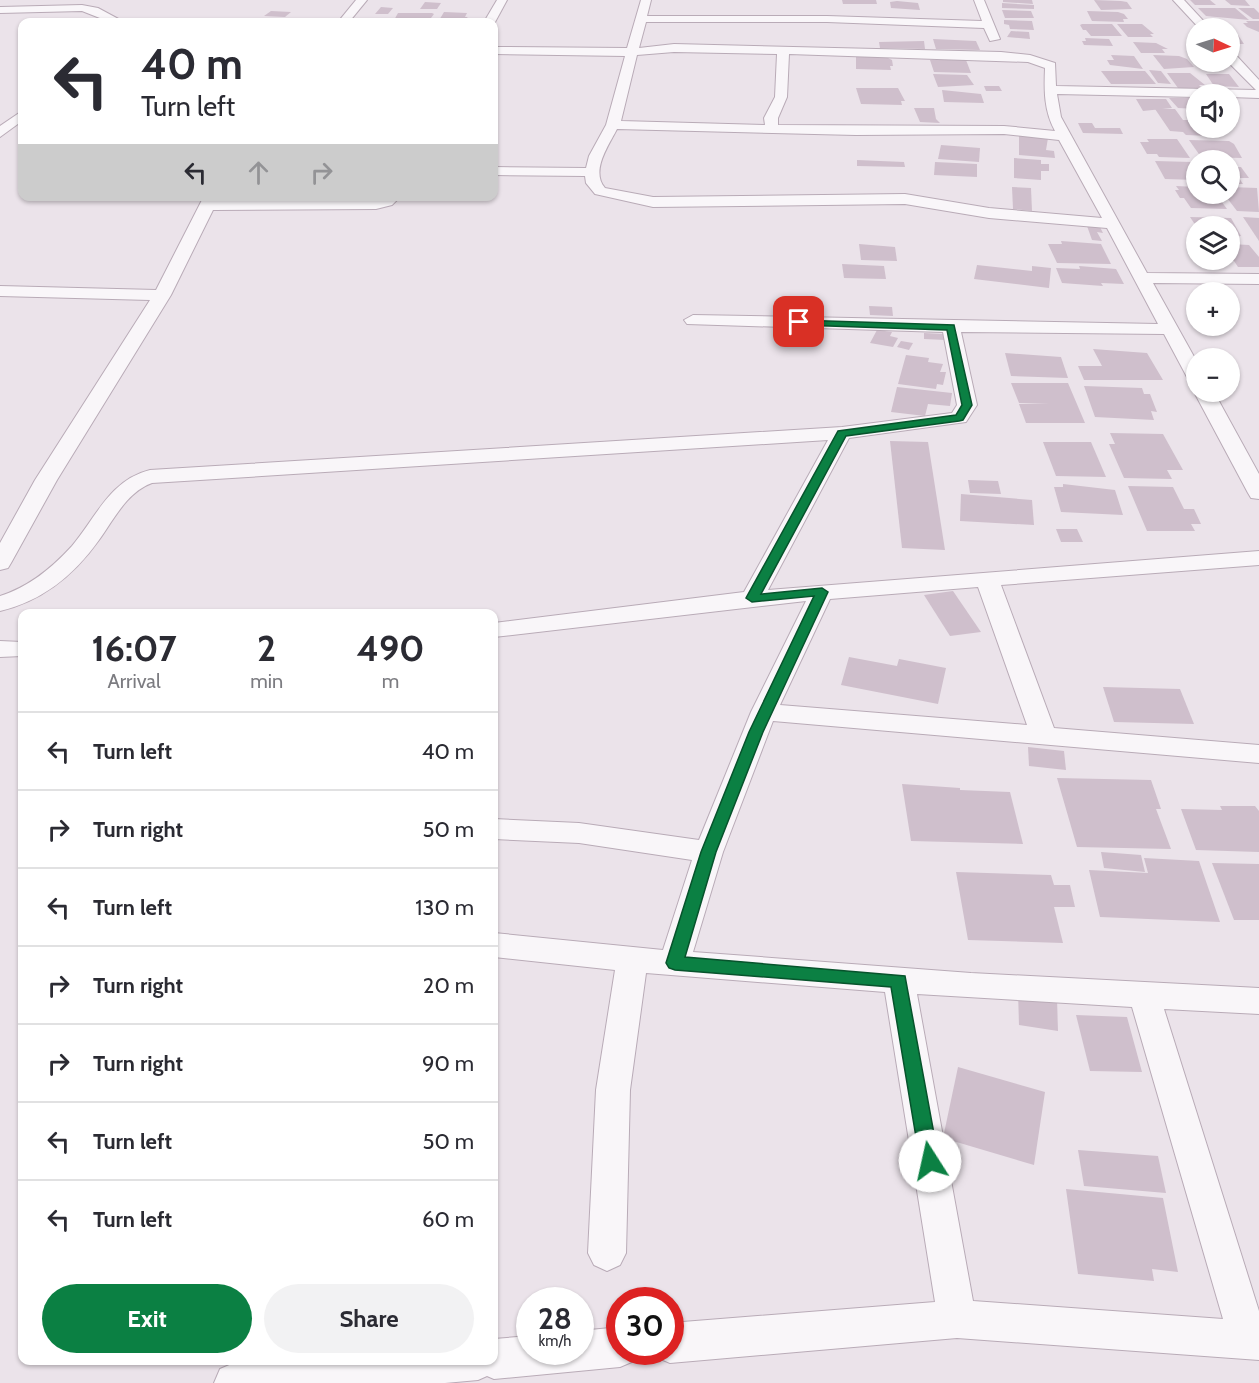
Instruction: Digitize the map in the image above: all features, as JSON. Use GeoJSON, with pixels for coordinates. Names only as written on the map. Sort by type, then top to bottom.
{"type":"FeatureCollection","features":[{"type":"Feature","properties":{"kind":"street"},"geometry":{"type":"LineString","coordinates":[[346,18],[362,0]]}},
{"type":"Feature","properties":{"kind":"street"},"geometry":{"type":"LineString","coordinates":[[491,18],[502,0]]}},
{"type":"Feature","properties":{"kind":"street"},"geometry":{"type":"LineString","coordinates":[[646,0],[630,52],[613,125],[596,156],[592,172],[592,183],[600,191],[653,202],[777,202],[847,198],[905,200],[989,213],[1112,224]]}},
{"type":"Feature","properties":{"kind":"street"},"geometry":{"type":"LineString","coordinates":[[979,0],[1000,56]]}},
{"type":"Feature","properties":{"kind":"street"},"geometry":{"type":"LineString","coordinates":[[1178,0],[1195,18]]}},
{"type":"Feature","properties":{"kind":"street"},"geometry":{"type":"LineString","coordinates":[[0,10],[82,8],[100,12],[111,18]]}},
{"type":"Feature","properties":{"kind":"street"},"geometry":{"type":"LineString","coordinates":[[641,19],[791,14],[989,25]]}},
{"type":"Feature","properties":{"kind":"street"},"geometry":{"type":"LineString","coordinates":[[498,50],[630,52],[674,48],[1000,56],[1044,62],[1051,66],[1050,90],[1054,117],[1186,359]]}},
{"type":"Feature","properties":{"kind":"street"},"geometry":{"type":"LineString","coordinates":[[772,129],[771,118],[781,97],[783,51]]}},
{"type":"Feature","properties":{"kind":"street"},"geometry":{"type":"LineString","coordinates":[[1240,67],[1259,87]]}},
{"type":"Feature","properties":{"kind":"street"},"geometry":{"type":"LineString","coordinates":[[1050,90],[1259,94]]}},
{"type":"Feature","properties":{"kind":"street"},"geometry":{"type":"LineString","coordinates":[[1004,130],[1054,117]]}},
{"type":"Feature","properties":{"kind":"street"},"geometry":{"type":"LineString","coordinates":[[0,133],[18,118]]}},
{"type":"Feature","properties":{"kind":"street"},"geometry":{"type":"LineString","coordinates":[[613,125],[772,129],[1004,130],[1064,136]]}},
{"type":"Feature","properties":{"kind":"street"},"geometry":{"type":"LineString","coordinates":[[498,171],[592,172]]}},
{"type":"Feature","properties":{"kind":"street"},"geometry":{"type":"LineString","coordinates":[[0,563],[46,480],[162,295],[209,201],[376,204],[388,201]]}},
{"type":"Feature","properties":{"kind":"street"},"geometry":{"type":"LineString","coordinates":[[1142,278],[1259,279]]}},
{"type":"Feature","properties":{"kind":"street"},"geometry":{"type":"LineString","coordinates":[[0,291],[162,295]]}},
{"type":"Feature","properties":{"kind":"street"},"geometry":{"type":"LineString","coordinates":[[693,320],[951,327],[1170,329]]}},
{"type":"Feature","properties":{"kind":"street"},"geometry":{"type":"LineString","coordinates":[[0,604],[26,596],[51,581],[74,560],[122,491],[139,480],[200,471],[842,433],[959,418],[967,405],[951,327]]}},
{"type":"Feature","properties":{"kind":"street"},"geometry":{"type":"LineString","coordinates":[[1209,402],[1259,493]]}},
{"type":"Feature","properties":{"kind":"street"},"geometry":{"type":"LineString","coordinates":[[752,598],[842,433]]}},
{"type":"Feature","properties":{"kind":"street"},"geometry":{"type":"LineString","coordinates":[[498,630],[752,598],[1258,555]]}},
{"type":"Feature","properties":{"kind":"street"},"geometry":{"type":"LineString","coordinates":[[987,579],[1044,737]]}},
{"type":"Feature","properties":{"kind":"street"},"geometry":{"type":"LineString","coordinates":[[675,963],[709,852],[764,712],[822,592]]}},
{"type":"Feature","properties":{"kind":"street"},"geometry":{"type":"LineString","coordinates":[[0,649],[18,649]]}},
{"type":"Feature","properties":{"kind":"street"},"geometry":{"type":"LineString","coordinates":[[764,712],[1259,754]]}},
{"type":"Feature","properties":{"kind":"street"},"geometry":{"type":"LineString","coordinates":[[498,829],[609,836],[709,852]]}},
{"type":"Feature","properties":{"kind":"street"},"geometry":{"type":"LineString","coordinates":[[498,945],[632,960],[899,981],[1259,1001]]}},
{"type":"Feature","properties":{"kind":"street"},"geometry":{"type":"LineString","coordinates":[[607,1253],[613,1090],[632,960]]}},
{"type":"Feature","properties":{"kind":"street"},"geometry":{"type":"LineString","coordinates":[[899,981],[957,1319]]}},
{"type":"Feature","properties":{"kind":"street"},"geometry":{"type":"LineString","coordinates":[[684,1342],[957,1319],[1254,1340],[1144,995]]}},
{"type":"Feature","properties":{"kind":"street"},"geometry":{"type":"LineString","coordinates":[[498,1359],[516,1357]]}},
{"type":"Feature","properties":{"kind":"street"},"geometry":{"type":"LineString","coordinates":[[234,1383],[425,1365]]}},
{"type":"Feature","properties":{"kind":"building"},"geometry":{"type":"Polygon","coordinates":[[[842,0],[876,0],[877,4],[843,4],[842,0]]]}},
{"type":"Feature","properties":{"kind":"building"},"geometry":{"type":"Polygon","coordinates":[[[1003,0],[1032,0],[1033,4],[1003,2],[1003,0]]]}},
{"type":"Feature","properties":{"kind":"building"},"geometry":{"type":"Polygon","coordinates":[[[1094,0],[1127,2],[1132,9],[1101,10],[1094,0]]]}},
{"type":"Feature","properties":{"kind":"building"},"geometry":{"type":"Polygon","coordinates":[[[1190,0],[1210,0],[1216,5],[1195,5],[1190,0]]]}},
{"type":"Feature","properties":{"kind":"building"},"geometry":{"type":"Polygon","coordinates":[[[1225,0],[1245,0],[1250,6],[1231,5],[1225,0]]]}},
{"type":"Feature","properties":{"kind":"building"},"geometry":{"type":"Polygon","coordinates":[[[425,2],[441,3],[437,9],[420,9],[425,2]]]}},
{"type":"Feature","properties":{"kind":"building"},"geometry":{"type":"Polygon","coordinates":[[[890,2],[918,3],[920,10],[891,8],[890,2]]]}},
{"type":"Feature","properties":{"kind":"building"},"geometry":{"type":"Polygon","coordinates":[[[1002,3],[1034,5],[1034,9],[1002,8],[1002,3]]]}},
{"type":"Feature","properties":{"kind":"building"},"geometry":{"type":"Polygon","coordinates":[[[381,7],[393,8],[388,14],[375,14],[381,7]]]}},
{"type":"Feature","properties":{"kind":"building"},"geometry":{"type":"Polygon","coordinates":[[[1198,8],[1235,8],[1249,20],[1240,18],[1206,16],[1198,8]]]}},
{"type":"Feature","properties":{"kind":"building"},"geometry":{"type":"Polygon","coordinates":[[[1238,8],[1254,8],[1259,13],[1259,19],[1253,19],[1238,8]]]}},
{"type":"Feature","properties":{"kind":"building"},"geometry":{"type":"Polygon","coordinates":[[[1002,10],[1031,11],[1034,18],[1005,18],[1002,10]]]}},
{"type":"Feature","properties":{"kind":"building"},"geometry":{"type":"Polygon","coordinates":[[[271,11],[291,12],[285,17],[264,16],[271,11]]]}},
{"type":"Feature","properties":{"kind":"building"},"geometry":{"type":"Polygon","coordinates":[[[1087,11],[1118,12],[1124,14],[1128,19],[1123,19],[1124,22],[1092,21],[1087,11]]]}},
{"type":"Feature","properties":{"kind":"building"},"geometry":{"type":"Polygon","coordinates":[[[444,12],[467,13],[465,17],[468,17],[467,18],[440,18],[444,12]]]}},
{"type":"Feature","properties":{"kind":"building"},"geometry":{"type":"Polygon","coordinates":[[[398,13],[434,14],[431,18],[395,18],[398,13]]]}},
{"type":"Feature","properties":{"kind":"building"},"geometry":{"type":"Polygon","coordinates":[[[1004,20],[1032,21],[1034,30],[1010,29],[1009,25],[1004,24],[1004,20]]]}},
{"type":"Feature","properties":{"kind":"building"},"geometry":{"type":"Polygon","coordinates":[[[1246,21],[1259,21],[1259,32],[1247,27],[1243,23],[1248,23],[1246,21]]]}},
{"type":"Feature","properties":{"kind":"building"},"geometry":{"type":"Polygon","coordinates":[[[1112,24],[1122,36],[1091,36],[1083,30],[1080,25],[1112,24]]]}},
{"type":"Feature","properties":{"kind":"building"},"geometry":{"type":"Polygon","coordinates":[[[1117,24],[1142,24],[1154,34],[1150,34],[1153,37],[1128,37],[1117,24]]]}},
{"type":"Feature","properties":{"kind":"building"},"geometry":{"type":"Polygon","coordinates":[[[1011,31],[1029,32],[1030,39],[1007,37],[1011,31]]]}},
{"type":"Feature","properties":{"kind":"building"},"geometry":{"type":"Polygon","coordinates":[[[1085,38],[1109,39],[1113,46],[1084,45],[1082,41],[1086,41],[1085,38]]]}},
{"type":"Feature","properties":{"kind":"building"},"geometry":{"type":"Polygon","coordinates":[[[933,39],[976,41],[980,50],[936,49],[933,39]]]}},
{"type":"Feature","properties":{"kind":"building"},"geometry":{"type":"Polygon","coordinates":[[[924,41],[925,49],[880,48],[879,42],[924,41]]]}},
{"type":"Feature","properties":{"kind":"building"},"geometry":{"type":"Polygon","coordinates":[[[1133,42],[1156,43],[1168,49],[1162,49],[1165,53],[1141,53],[1133,42]]]}},
{"type":"Feature","properties":{"kind":"building"},"geometry":{"type":"Polygon","coordinates":[[[1111,55],[1134,56],[1143,69],[1110,65],[1107,60],[1114,60],[1111,55]]]}},
{"type":"Feature","properties":{"kind":"building"},"geometry":{"type":"Polygon","coordinates":[[[1153,55],[1179,56],[1186,59],[1186,68],[1164,69],[1153,55]]]}},
{"type":"Feature","properties":{"kind":"building"},"geometry":{"type":"Polygon","coordinates":[[[856,57],[886,57],[892,60],[893,66],[890,66],[891,70],[856,69],[856,57]]]}},
{"type":"Feature","properties":{"kind":"building"},"geometry":{"type":"Polygon","coordinates":[[[930,60],[966,60],[971,73],[934,72],[930,60]]]}},
{"type":"Feature","properties":{"kind":"building"},"geometry":{"type":"Polygon","coordinates":[[[1149,70],[1161,71],[1171,84],[1158,83],[1149,70]]]}},
{"type":"Feature","properties":{"kind":"building"},"geometry":{"type":"Polygon","coordinates":[[[1101,71],[1145,71],[1156,84],[1111,84],[1101,71]]]}},
{"type":"Feature","properties":{"kind":"building"},"geometry":{"type":"Polygon","coordinates":[[[1167,73],[1190,73],[1204,84],[1186,84],[1186,88],[1178,88],[1167,73]]]}},
{"type":"Feature","properties":{"kind":"building"},"geometry":{"type":"Polygon","coordinates":[[[933,74],[967,75],[974,85],[938,87],[933,74]]]}},
{"type":"Feature","properties":{"kind":"building"},"geometry":{"type":"Polygon","coordinates":[[[1206,74],[1229,74],[1237,84],[1213,84],[1206,74]]]}},
{"type":"Feature","properties":{"kind":"building"},"geometry":{"type":"Polygon","coordinates":[[[984,86],[999,86],[1002,91],[986,91],[984,86]]]}},
{"type":"Feature","properties":{"kind":"building"},"geometry":{"type":"Polygon","coordinates":[[[856,88],[898,88],[905,101],[901,101],[902,105],[861,104],[856,88]]]}},
{"type":"Feature","properties":{"kind":"building"},"geometry":{"type":"Polygon","coordinates":[[[942,90],[981,94],[984,103],[944,102],[942,90]]]}},
{"type":"Feature","properties":{"kind":"building"},"geometry":{"type":"Polygon","coordinates":[[[1169,98],[1186,98],[1186,108],[1178,108],[1169,98]]]}},
{"type":"Feature","properties":{"kind":"building"},"geometry":{"type":"Polygon","coordinates":[[[1136,99],[1166,99],[1172,108],[1143,111],[1136,99]]]}},
{"type":"Feature","properties":{"kind":"building"},"geometry":{"type":"Polygon","coordinates":[[[914,108],[934,108],[936,119],[940,123],[920,122],[914,108]]]}},
{"type":"Feature","properties":{"kind":"building"},"geometry":{"type":"Polygon","coordinates":[[[1155,109],[1175,109],[1183,120],[1186,120],[1186,135],[1183,132],[1170,131],[1155,109]]]}},
{"type":"Feature","properties":{"kind":"building"},"geometry":{"type":"Polygon","coordinates":[[[1078,123],[1092,123],[1095,128],[1120,128],[1123,134],[1083,133],[1078,123]]]}},
{"type":"Feature","properties":{"kind":"building"},"geometry":{"type":"Polygon","coordinates":[[[1019,136],[1048,138],[1046,150],[1054,151],[1055,158],[1019,155],[1019,136]]]}},
{"type":"Feature","properties":{"kind":"building"},"geometry":{"type":"Polygon","coordinates":[[[1147,139],[1177,139],[1186,152],[1186,158],[1159,157],[1157,154],[1147,154],[1140,142],[1149,142],[1147,139]]]}},
{"type":"Feature","properties":{"kind":"building"},"geometry":{"type":"Polygon","coordinates":[[[1189,140],[1229,141],[1237,150],[1196,150],[1189,140]]]}},
{"type":"Feature","properties":{"kind":"building"},"geometry":{"type":"Polygon","coordinates":[[[941,145],[980,148],[979,162],[938,159],[941,145]]]}},
{"type":"Feature","properties":{"kind":"building"},"geometry":{"type":"Polygon","coordinates":[[[1014,158],[1041,160],[1041,164],[1049,164],[1049,171],[1041,171],[1041,180],[1014,178],[1014,158]]]}},
{"type":"Feature","properties":{"kind":"building"},"geometry":{"type":"Polygon","coordinates":[[[857,160],[904,162],[905,167],[857,166],[857,160]]]}},
{"type":"Feature","properties":{"kind":"building"},"geometry":{"type":"Polygon","coordinates":[[[1155,161],[1186,162],[1186,180],[1165,179],[1155,161]]]}},
{"type":"Feature","properties":{"kind":"building"},"geometry":{"type":"Polygon","coordinates":[[[935,162],[977,164],[977,177],[934,175],[935,162]]]}},
{"type":"Feature","properties":{"kind":"building"},"geometry":{"type":"Polygon","coordinates":[[[1240,167],[1241,167],[1249,178],[1240,178],[1240,167]]]}},
{"type":"Feature","properties":{"kind":"building"},"geometry":{"type":"Polygon","coordinates":[[[1176,186],[1186,186],[1186,201],[1180,198],[1175,190],[1179,190],[1176,186]]]}},
{"type":"Feature","properties":{"kind":"building"},"geometry":{"type":"Polygon","coordinates":[[[1012,187],[1031,188],[1032,211],[1013,209],[1012,187]]]}},
{"type":"Feature","properties":{"kind":"building"},"geometry":{"type":"Polygon","coordinates":[[[1240,187],[1257,188],[1259,212],[1237,211],[1232,204],[1240,204],[1240,187]]]}},
{"type":"Feature","properties":{"kind":"building"},"geometry":{"type":"Polygon","coordinates":[[[1188,204],[1223,204],[1227,209],[1191,208],[1188,204]]]}},
{"type":"Feature","properties":{"kind":"building"},"geometry":{"type":"Polygon","coordinates":[[[1243,217],[1259,218],[1259,241],[1243,217]]]}},
{"type":"Feature","properties":{"kind":"building"},"geometry":{"type":"Polygon","coordinates":[[[1087,226],[1100,227],[1103,233],[1097,232],[1102,241],[1092,240],[1087,226]]]}},
{"type":"Feature","properties":{"kind":"building"},"geometry":{"type":"Polygon","coordinates":[[[1061,241],[1101,244],[1111,264],[1057,263],[1048,244],[1062,244],[1061,241]]]}},
{"type":"Feature","properties":{"kind":"building"},"geometry":{"type":"Polygon","coordinates":[[[859,244],[895,247],[897,261],[861,260],[859,244]]]}},
{"type":"Feature","properties":{"kind":"building"},"geometry":{"type":"Polygon","coordinates":[[[1240,245],[1249,245],[1259,257],[1259,267],[1240,267],[1240,245]]]}},
{"type":"Feature","properties":{"kind":"building"},"geometry":{"type":"Polygon","coordinates":[[[842,264],[884,266],[886,279],[844,278],[842,264]]]}},
{"type":"Feature","properties":{"kind":"building"},"geometry":{"type":"Polygon","coordinates":[[[977,265],[1032,271],[1032,266],[1051,268],[1049,288],[974,279],[977,265]]]}},
{"type":"Feature","properties":{"kind":"building"},"geometry":{"type":"Polygon","coordinates":[[[1079,266],[1116,269],[1124,284],[1101,283],[1103,286],[1062,283],[1056,268],[1080,269],[1079,266]]]}},
{"type":"Feature","properties":{"kind":"building"},"geometry":{"type":"Polygon","coordinates":[[[869,306],[892,307],[893,316],[870,315],[869,306]]]}},
{"type":"Feature","properties":{"kind":"building"},"geometry":{"type":"Polygon","coordinates":[[[877,330],[892,332],[890,336],[898,338],[893,347],[870,343],[877,330]]]}},
{"type":"Feature","properties":{"kind":"building"},"geometry":{"type":"Polygon","coordinates":[[[924,333],[944,334],[945,340],[924,339],[924,333]]]}},
{"type":"Feature","properties":{"kind":"building"},"geometry":{"type":"Polygon","coordinates":[[[901,341],[913,343],[909,350],[897,347],[901,341]]]}},
{"type":"Feature","properties":{"kind":"building"},"geometry":{"type":"Polygon","coordinates":[[[1093,349],[1147,353],[1163,380],[1084,380],[1078,366],[1102,366],[1093,349]]]}},
{"type":"Feature","properties":{"kind":"building"},"geometry":{"type":"Polygon","coordinates":[[[1005,353],[1061,357],[1068,378],[1011,376],[1005,353]]]}},
{"type":"Feature","properties":{"kind":"building"},"geometry":{"type":"Polygon","coordinates":[[[906,355],[929,358],[928,362],[943,364],[940,372],[946,372],[943,385],[937,384],[936,389],[898,384],[906,355]]]}},
{"type":"Feature","properties":{"kind":"building"},"geometry":{"type":"Polygon","coordinates":[[[1011,383],[1068,383],[1085,423],[1026,423],[1019,404],[1049,403],[1019,403],[1011,383]]]}},
{"type":"Feature","properties":{"kind":"building"},"geometry":{"type":"Polygon","coordinates":[[[1084,386],[1142,388],[1144,394],[1150,394],[1157,412],[1151,411],[1154,420],[1095,417],[1084,386]]]}},
{"type":"Feature","properties":{"kind":"building"},"geometry":{"type":"Polygon","coordinates":[[[897,387],[952,393],[950,406],[928,404],[925,416],[891,412],[897,387]]]}},
{"type":"Feature","properties":{"kind":"building"},"geometry":{"type":"Polygon","coordinates":[[[1110,433],[1163,434],[1183,470],[1167,470],[1172,479],[1124,478],[1109,444],[1115,444],[1110,433]]]}},
{"type":"Feature","properties":{"kind":"building"},"geometry":{"type":"Polygon","coordinates":[[[890,441],[928,442],[945,550],[902,548],[890,441]]]}},
{"type":"Feature","properties":{"kind":"building"},"geometry":{"type":"Polygon","coordinates":[[[1043,442],[1091,442],[1106,477],[1056,476],[1043,442]]]}},
{"type":"Feature","properties":{"kind":"building"},"geometry":{"type":"Polygon","coordinates":[[[968,480],[998,481],[1001,494],[970,493],[968,480]]]}},
{"type":"Feature","properties":{"kind":"building"},"geometry":{"type":"Polygon","coordinates":[[[1063,484],[1115,490],[1123,515],[1061,512],[1054,487],[1063,487],[1063,484]]]}},
{"type":"Feature","properties":{"kind":"building"},"geometry":{"type":"Polygon","coordinates":[[[1128,486],[1173,487],[1184,509],[1194,509],[1201,524],[1191,524],[1195,531],[1147,531],[1128,486]]]}},
{"type":"Feature","properties":{"kind":"building"},"geometry":{"type":"Polygon","coordinates":[[[961,494],[1032,500],[1034,525],[960,521],[961,494]]]}},
{"type":"Feature","properties":{"kind":"building"},"geometry":{"type":"Polygon","coordinates":[[[1056,529],[1077,529],[1083,542],[1061,542],[1056,529]]]}},
{"type":"Feature","properties":{"kind":"building"},"geometry":{"type":"Polygon","coordinates":[[[953,591],[981,632],[950,636],[924,595],[953,591]]]}},
{"type":"Feature","properties":{"kind":"building"},"geometry":{"type":"Polygon","coordinates":[[[849,657],[897,666],[899,659],[946,668],[938,704],[841,685],[849,657]]]}},
{"type":"Feature","properties":{"kind":"building"},"geometry":{"type":"Polygon","coordinates":[[[1103,687],[1180,689],[1194,724],[1114,722],[1103,687]]]}},
{"type":"Feature","properties":{"kind":"building"},"geometry":{"type":"Polygon","coordinates":[[[1028,747],[1064,751],[1066,770],[1029,766],[1028,747]]]}},
{"type":"Feature","properties":{"kind":"building"},"geometry":{"type":"Polygon","coordinates":[[[1057,778],[1151,780],[1161,809],[1156,809],[1171,849],[1077,847],[1057,778]]]}},
{"type":"Feature","properties":{"kind":"building"},"geometry":{"type":"Polygon","coordinates":[[[902,784],[1010,792],[1023,844],[911,841],[902,784]]]}},
{"type":"Feature","properties":{"kind":"building"},"geometry":{"type":"Polygon","coordinates":[[[1220,806],[1255,806],[1259,811],[1259,852],[1196,850],[1181,809],[1222,810],[1220,806]]]}},
{"type":"Feature","properties":{"kind":"building"},"geometry":{"type":"Polygon","coordinates":[[[1101,852],[1141,855],[1145,872],[1104,868],[1101,852]]]}},
{"type":"Feature","properties":{"kind":"building"},"geometry":{"type":"Polygon","coordinates":[[[1144,858],[1199,861],[1220,922],[1100,917],[1089,870],[1148,873],[1144,858]]]}},
{"type":"Feature","properties":{"kind":"building"},"geometry":{"type":"Polygon","coordinates":[[[1212,863],[1259,864],[1259,920],[1234,920],[1212,863]]]}},
{"type":"Feature","properties":{"kind":"building"},"geometry":{"type":"Polygon","coordinates":[[[956,872],[1051,875],[1054,885],[1070,885],[1075,907],[1054,907],[1063,943],[968,940],[956,872]]]}},
{"type":"Feature","properties":{"kind":"building"},"geometry":{"type":"Polygon","coordinates":[[[1018,993],[1057,999],[1058,1031],[1019,1025],[1018,993]]]}},
{"type":"Feature","properties":{"kind":"building"},"geometry":{"type":"Polygon","coordinates":[[[1076,1015],[1127,1017],[1142,1072],[1090,1071],[1076,1015]]]}},
{"type":"Feature","properties":{"kind":"building"},"geometry":{"type":"Polygon","coordinates":[[[958,1067],[1045,1092],[1034,1165],[943,1138],[958,1067]]]}},
{"type":"Feature","properties":{"kind":"building"},"geometry":{"type":"Polygon","coordinates":[[[1078,1150],[1158,1156],[1166,1193],[1084,1186],[1078,1150]]]}},
{"type":"Feature","properties":{"kind":"building"},"geometry":{"type":"Polygon","coordinates":[[[1066,1189],[1163,1198],[1178,1272],[1152,1269],[1154,1281],[1078,1274],[1066,1189]]]}},
{"type":"Feature","properties":{"kind":"route"},"geometry":{"type":"LineString","coordinates":[[799,322],[951,327],[967,405],[959,418],[936,423],[842,433],[752,598],[822,592],[756,732],[709,852],[675,963],[899,981],[930,1161]]}}]}
